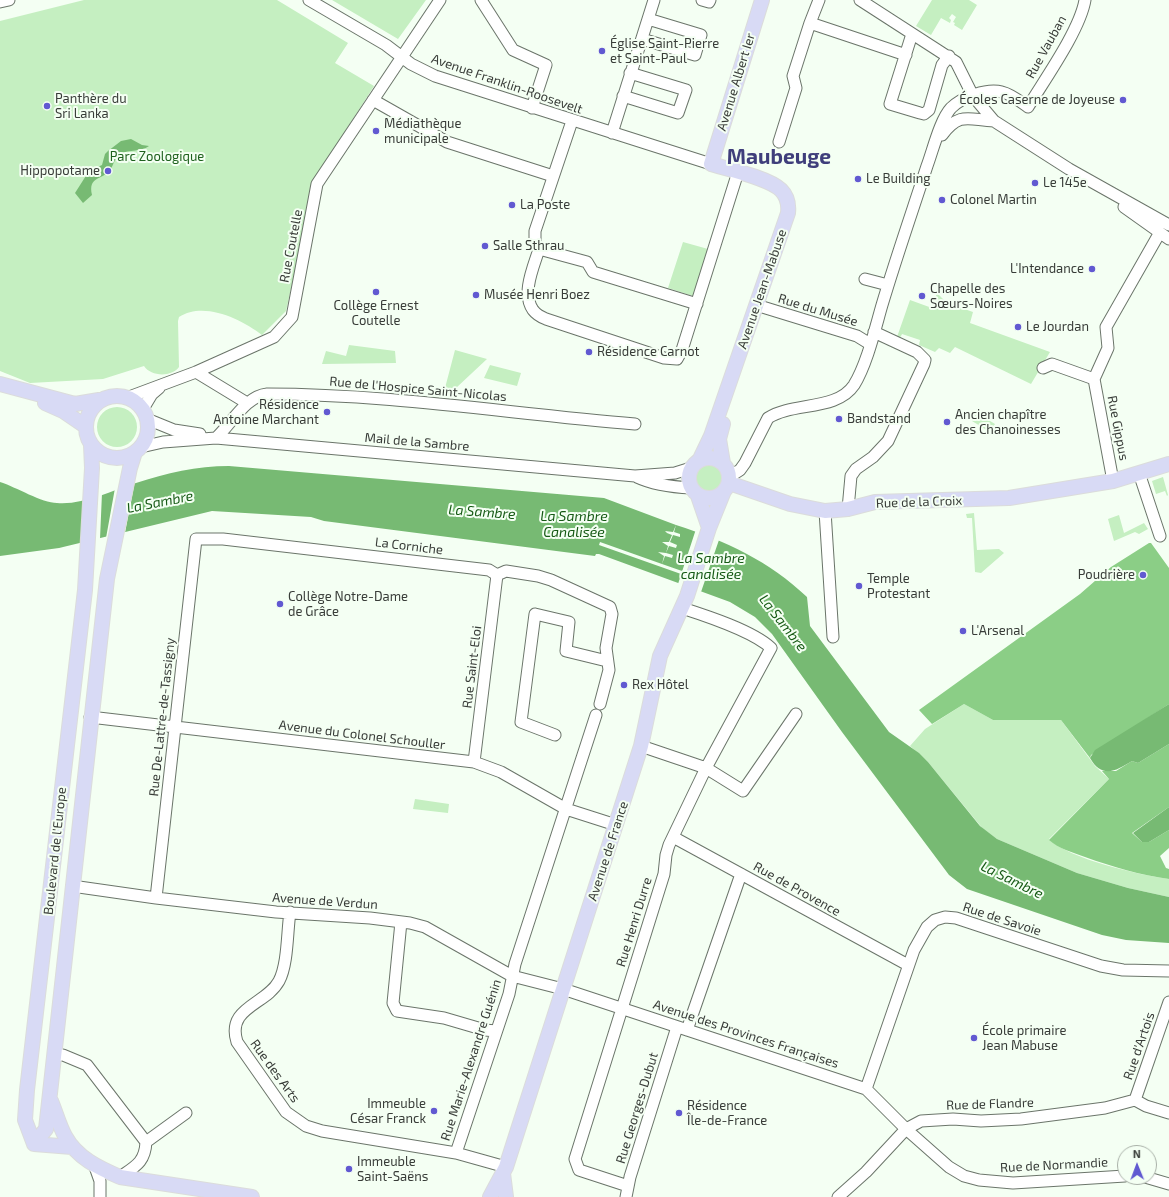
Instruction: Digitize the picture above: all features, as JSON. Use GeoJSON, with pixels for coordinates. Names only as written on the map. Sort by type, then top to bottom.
{"type":"FeatureCollection","features":[{"type":"Feature","properties":{"kind":"main road","name":"Avenue Albert Ier"},"geometry":{"type":"LineString","coordinates":[[711,164],[762,0]]}},
{"type":"Feature","properties":{"kind":"main road","name":"Avenue Jean-Mabuse"},"geometry":{"type":"LineString","coordinates":[[695,464],[711,436],[789,207],[788,200],[780,189],[760,179],[711,164]]}},
{"type":"Feature","properties":{"kind":"main road"},"geometry":{"type":"LineString","coordinates":[[695,492],[712,498],[727,484],[719,439],[744,342]]}},
{"type":"Feature","properties":{"kind":"main road"},"geometry":{"type":"LineString","coordinates":[[0,384],[75,404],[99,400],[109,396],[119,395],[129,397],[145,414],[147,434],[130,468],[114,548],[106,579],[54,1055],[51,1102],[46,1129],[34,1144]]}},
{"type":"Feature","properties":{"kind":"main road"},"geometry":{"type":"LineString","coordinates":[[18,390],[63,411],[85,426]]}},
{"type":"Feature","properties":{"kind":"main road"},"geometry":{"type":"LineString","coordinates":[[99,400],[92,407],[87,416],[85,426],[87,436],[92,445],[105,456],[114,458],[124,457],[138,450]]}},
{"type":"Feature","properties":{"kind":"main road","name":"Boulevard de l'Europe"},"geometry":{"type":"LineString","coordinates":[[34,1144],[25,1120],[27,1090],[66,746],[73,702],[88,557],[92,445]]}},
{"type":"Feature","properties":{"kind":"main road"},"geometry":{"type":"LineString","coordinates":[[708,530],[695,492],[688,482],[695,464],[712,458],[723,463]]}},
{"type":"Feature","properties":{"kind":"main road","name":"Rue de la Croix"},"geometry":{"type":"LineString","coordinates":[[727,484],[790,504],[825,511],[848,509],[875,502],[1009,498],[1113,481],[1169,464]]}},
{"type":"Feature","properties":{"kind":"main road","name":"Avenue de France"},"geometry":{"type":"LineString","coordinates":[[504,1170],[641,746],[660,656],[682,608],[708,530],[727,484]]}},
{"type":"Feature","properties":{"kind":"main road"},"geometry":{"type":"LineString","coordinates":[[51,1102],[61,1129],[72,1146],[94,1164],[120,1176],[252,1197]]}},
{"type":"Feature","properties":{"kind":"main road"},"geometry":{"type":"LineString","coordinates":[[34,1144],[72,1146]]}},
{"type":"Feature","properties":{"kind":"main road"},"geometry":{"type":"LineString","coordinates":[[490,1197],[504,1170]]}},
{"type":"Feature","properties":{"kind":"main road"},"geometry":{"type":"LineString","coordinates":[[504,1170],[506,1197]]}},
{"type":"Feature","properties":{"kind":"street"},"geometry":{"type":"LineString","coordinates":[[0,2],[9,0]]}},
{"type":"Feature","properties":{"kind":"street","name":"Avenue Franklin-Roosevelt"},"geometry":{"type":"LineString","coordinates":[[309,0],[386,45],[402,57],[435,76],[572,121],[711,164]]}},
{"type":"Feature","properties":{"kind":"street","name":"Rue Coutelle"},"geometry":{"type":"LineString","coordinates":[[129,397],[196,372],[274,337],[292,317],[317,184],[440,0]]}},
{"type":"Feature","properties":{"kind":"street"},"geometry":{"type":"LineString","coordinates":[[481,0],[513,50],[546,65],[532,108]]}},
{"type":"Feature","properties":{"kind":"street"},"geometry":{"type":"LineString","coordinates":[[612,133],[654,0]]}},
{"type":"Feature","properties":{"kind":"street"},"geometry":{"type":"LineString","coordinates":[[702,0],[709,2],[710,0]]}},
{"type":"Feature","properties":{"kind":"street"},"geometry":{"type":"LineString","coordinates":[[779,142],[796,88],[793,76],[819,0]]}},
{"type":"Feature","properties":{"kind":"street"},"geometry":{"type":"LineString","coordinates":[[860,0],[949,56],[956,62],[973,96],[994,121],[1069,169],[1164,236],[1106,327],[1108,348],[1094,379],[1052,364],[1044,368]]}},
{"type":"Feature","properties":{"kind":"street","name":"Rue Vauban"},"geometry":{"type":"LineString","coordinates":[[973,96],[991,91],[1002,92],[1028,107],[1068,39],[1080,15],[1085,0]]}},
{"type":"Feature","properties":{"kind":"street"},"geometry":{"type":"LineString","coordinates":[[642,39],[695,55],[701,35],[648,19]]}},
{"type":"Feature","properties":{"kind":"street"},"geometry":{"type":"LineString","coordinates":[[810,23],[906,55]]}},
{"type":"Feature","properties":{"kind":"street"},"geometry":{"type":"LineString","coordinates":[[912,34],[890,104],[924,114],[929,110],[942,65],[949,56]]}},
{"type":"Feature","properties":{"kind":"street"},"geometry":{"type":"LineString","coordinates":[[623,96],[678,113],[686,90],[630,73]]}},
{"type":"Feature","properties":{"kind":"street"},"geometry":{"type":"LineString","coordinates":[[727,484],[740,470],[768,418],[793,408],[826,403],[852,388],[857,379],[870,344],[888,285],[943,122],[950,109],[960,101],[973,96]]}},
{"type":"Feature","properties":{"kind":"street"},"geometry":{"type":"LineString","coordinates":[[373,100],[447,142],[553,176]]}},
{"type":"Feature","properties":{"kind":"street"},"geometry":{"type":"LineString","coordinates":[[935,145],[950,123],[959,119],[972,118],[994,121]]}},
{"type":"Feature","properties":{"kind":"street"},"geometry":{"type":"LineString","coordinates":[[572,121],[535,231],[535,242],[539,249],[587,262],[593,272],[697,304]]}},
{"type":"Feature","properties":{"kind":"street"},"geometry":{"type":"LineString","coordinates":[[1069,169],[1169,225]]}},
{"type":"Feature","properties":{"kind":"street"},"geometry":{"type":"LineString","coordinates":[[539,249],[530,279],[530,303],[534,311],[546,319],[664,358],[677,359],[682,350],[738,172]]}},
{"type":"Feature","properties":{"kind":"street"},"geometry":{"type":"LineString","coordinates":[[865,278],[888,285]]}},
{"type":"Feature","properties":{"kind":"street","name":"Rue du Musée"},"geometry":{"type":"LineString","coordinates":[[756,305],[857,336],[870,344]]}},
{"type":"Feature","properties":{"kind":"street"},"geometry":{"type":"LineString","coordinates":[[848,509],[851,476],[856,469],[873,457],[888,441],[925,360],[918,352],[874,332]]}},
{"type":"Feature","properties":{"kind":"street"},"geometry":{"type":"LineString","coordinates":[[196,372],[247,403]]}},
{"type":"Feature","properties":{"kind":"street","name":"Rue Gippus"},"geometry":{"type":"LineString","coordinates":[[1094,379],[1113,481]]}},
{"type":"Feature","properties":{"kind":"street"},"geometry":{"type":"LineString","coordinates":[[161,386],[152,394],[145,414],[174,430],[216,438]]}},
{"type":"Feature","properties":{"kind":"street","name":"Rue de l'Hospice Saint-Nicolas"},"geometry":{"type":"LineString","coordinates":[[216,438],[229,426],[253,397],[267,394],[366,397],[465,405],[635,424]]}},
{"type":"Feature","properties":{"kind":"street","name":"Mail de la Sambre"},"geometry":{"type":"LineString","coordinates":[[138,450],[163,442],[216,438],[635,476],[675,473],[695,464]]}},
{"type":"Feature","properties":{"kind":"street"},"geometry":{"type":"LineString","coordinates":[[1139,473],[1160,536]]}},
{"type":"Feature","properties":{"kind":"street"},"geometry":{"type":"LineString","coordinates":[[635,476],[650,482],[695,492]]}},
{"type":"Feature","properties":{"kind":"street"},"geometry":{"type":"LineString","coordinates":[[825,511],[833,637]]}},
{"type":"Feature","properties":{"kind":"street","name":"La Corniche"},"geometry":{"type":"LineString","coordinates":[[196,539],[223,539],[370,555],[490,570],[497,575],[506,571],[538,576],[551,580],[610,607],[612,614],[606,648],[608,661]]}},
{"type":"Feature","properties":{"kind":"street","name":"Rue De-Lattre-de-Tassigny"},"geometry":{"type":"LineString","coordinates":[[156,898],[196,539]]}},
{"type":"Feature","properties":{"kind":"street","name":"Rue Saint-Eloi"},"geometry":{"type":"LineString","coordinates":[[474,762],[497,575]]}},
{"type":"Feature","properties":{"kind":"street","name":"Rue Henri Durre"},"geometry":{"type":"LineString","coordinates":[[627,1192],[579,1170],[575,1159],[664,874],[666,855],[706,768],[771,648],[758,638],[682,608]]}},
{"type":"Feature","properties":{"kind":"street"},"geometry":{"type":"LineString","coordinates":[[555,735],[521,722],[535,614],[569,622],[566,650],[608,661],[609,670],[600,704]]}},
{"type":"Feature","properties":{"kind":"street"},"geometry":{"type":"LineString","coordinates":[[641,746],[706,768],[743,791],[796,714]]}},
{"type":"Feature","properties":{"kind":"street","name":"Rue Marie-Alexandre Guénin"},"geometry":{"type":"LineString","coordinates":[[456,1153],[509,994],[514,964],[596,715]]}},
{"type":"Feature","properties":{"kind":"street","name":"Avenue du Colonel Schouller"},"geometry":{"type":"LineString","coordinates":[[90,718],[474,762],[501,772],[566,809],[616,825]]}},
{"type":"Feature","properties":{"kind":"street","name":"Rue de Provence"},"geometry":{"type":"LineString","coordinates":[[673,837],[908,965]]}},
{"type":"Feature","properties":{"kind":"street","name":"Rue Georges-Dubut"},"geometry":{"type":"LineString","coordinates":[[627,1192],[682,1029],[741,874]]}},
{"type":"Feature","properties":{"kind":"street","name":"Avenue de Verdun"},"geometry":{"type":"LineString","coordinates":[[72,886],[156,898],[401,922],[425,927],[512,976],[563,989]]}},
{"type":"Feature","properties":{"kind":"street","name":"Rue des Arts"},"geometry":{"type":"LineString","coordinates":[[290,912],[283,968],[278,982],[272,989],[240,1015],[234,1028],[237,1042],[286,1112],[306,1126],[322,1131],[456,1153],[504,1170]]}},
{"type":"Feature","properties":{"kind":"street","name":"Rue de Savoie"},"geometry":{"type":"LineString","coordinates":[[866,1089],[873,1073],[914,950],[927,927],[935,920],[945,917],[956,918],[1101,966],[1123,970],[1169,971]]}},
{"type":"Feature","properties":{"kind":"street"},"geometry":{"type":"LineString","coordinates":[[401,922],[394,987],[394,1007],[401,1012],[444,1018],[485,1030],[496,1031]]}},
{"type":"Feature","properties":{"kind":"street","name":"Avenue des Provinces Françaises"},"geometry":{"type":"LineString","coordinates":[[563,989],[866,1089],[906,1129]]}},
{"type":"Feature","properties":{"kind":"street","name":"Rue d'Artois"},"geometry":{"type":"LineString","coordinates":[[1135,1100],[1169,1002]]}},
{"type":"Feature","properties":{"kind":"street"},"geometry":{"type":"LineString","coordinates":[[54,1055],[63,1055],[87,1065],[146,1142]]}},
{"type":"Feature","properties":{"kind":"street"},"geometry":{"type":"LineString","coordinates":[[1135,1100],[1146,1106],[1169,1113]]}},
{"type":"Feature","properties":{"kind":"street","name":"Rue de Flandre"},"geometry":{"type":"LineString","coordinates":[[838,1197],[866,1172],[906,1129],[920,1121],[953,1119],[981,1121],[1021,1119],[1105,1108],[1135,1100]]}},
{"type":"Feature","properties":{"kind":"street"},"geometry":{"type":"LineString","coordinates":[[120,1176],[139,1163],[144,1155],[146,1142],[186,1112]]}},
{"type":"Feature","properties":{"kind":"street","name":"Rue de Normandie"},"geometry":{"type":"LineString","coordinates":[[906,1129],[949,1167],[964,1176],[979,1180],[1013,1183],[1117,1176]]}},
{"type":"Feature","properties":{"kind":"street"},"geometry":{"type":"LineString","coordinates":[[94,1164],[100,1181],[100,1197]]}},
{"type":"Feature","properties":{"kind":"street"},"geometry":{"type":"LineString","coordinates":[[1157,1180],[1169,1184]]}},
{"type":"Feature","properties":{"kind":"green space","name":"Parc Zoologique"},"geometry":{"type":"Polygon","coordinates":[[[84,0],[277,0],[348,43],[335,63],[374,86],[311,185],[301,237],[302,239],[286,311],[262,335],[244,323],[222,314],[211,311],[189,313],[179,317],[179,367],[172,373],[156,374],[147,370],[144,366],[103,379],[30,383],[0,371],[0,21],[84,0]]]}},
{"type":"Feature","properties":{"kind":"green space"},"geometry":{"type":"Polygon","coordinates":[[[332,0],[426,0],[398,39],[332,0]]]}},
{"type":"Feature","properties":{"kind":"green space"},"geometry":{"type":"Polygon","coordinates":[[[932,0],[969,0],[977,5],[962,30],[954,25],[955,23],[953,22],[956,17],[952,14],[949,18],[951,20],[950,23],[941,18],[931,35],[916,26],[932,0]]]}},
{"type":"Feature","properties":{"kind":"green space"},"geometry":{"type":"Polygon","coordinates":[[[683,242],[708,249],[693,296],[668,288],[683,242]]]}},
{"type":"Feature","properties":{"kind":"green space"},"geometry":{"type":"Polygon","coordinates":[[[937,293],[947,303],[973,312],[970,323],[1050,352],[1031,384],[955,347],[950,353],[939,348],[935,352],[919,345],[920,340],[902,334],[900,338],[897,337],[910,300],[932,308],[937,293]]]}},
{"type":"Feature","properties":{"kind":"green space"},"geometry":{"type":"Polygon","coordinates":[[[349,345],[395,351],[396,363],[322,364],[326,351],[346,356],[349,345]]]}},
{"type":"Feature","properties":{"kind":"green space"},"geometry":{"type":"Polygon","coordinates":[[[455,350],[487,359],[456,388],[445,388],[455,350]]]}},
{"type":"Feature","properties":{"kind":"green space"},"geometry":{"type":"Polygon","coordinates":[[[490,365],[521,373],[517,386],[484,378],[490,365]]]}},
{"type":"Feature","properties":{"kind":"green space"},"geometry":{"type":"Polygon","coordinates":[[[117,407],[128,410],[134,416],[137,427],[134,438],[128,444],[117,447],[106,444],[100,438],[97,427],[100,416],[106,410],[117,407]]]}},
{"type":"Feature","properties":{"kind":"green space"},"geometry":{"type":"Polygon","coordinates":[[[977,413],[995,424],[990,432],[972,421],[977,413]]]}},
{"type":"Feature","properties":{"kind":"green space"},"geometry":{"type":"Polygon","coordinates":[[[708,464],[718,468],[722,478],[718,488],[708,492],[698,488],[694,478],[698,468],[708,464]]]}},
{"type":"Feature","properties":{"kind":"green space"},"geometry":{"type":"Polygon","coordinates":[[[1163,477],[1167,496],[1165,491],[1156,494],[1152,481],[1163,477]]]}},
{"type":"Feature","properties":{"kind":"green space"},"geometry":{"type":"Polygon","coordinates":[[[974,513],[977,550],[999,549],[1004,553],[981,573],[975,572],[972,518],[967,518],[966,514],[974,513]]]}},
{"type":"Feature","properties":{"kind":"green space"},"geometry":{"type":"Polygon","coordinates":[[[1119,515],[1124,533],[1144,523],[1148,529],[1139,534],[1135,532],[1114,541],[1108,519],[1119,515]]]}},
{"type":"Feature","properties":{"kind":"green space"},"geometry":{"type":"Polygon","coordinates":[[[964,704],[993,720],[1061,720],[1095,766],[1109,779],[1049,839],[1072,853],[1106,865],[1169,879],[1169,897],[1128,888],[1077,873],[997,839],[983,829],[928,762],[910,746],[925,729],[964,704]]]}},
{"type":"Feature","properties":{"kind":"green space"},"geometry":{"type":"Polygon","coordinates":[[[415,799],[449,804],[448,813],[413,809],[415,799]]]}},
{"type":"Feature","properties":{"kind":"shaded area"},"geometry":{"type":"Polygon","coordinates":[[[1151,543],[1169,568],[1169,704],[1091,755],[1090,758],[1061,720],[993,720],[964,704],[932,724],[919,710],[1080,594],[1111,567],[1151,543]]]}},
{"type":"Feature","properties":{"kind":"shaded area"},"geometry":{"type":"Polygon","coordinates":[[[1169,744],[1169,807],[1132,833],[1142,842],[1149,842],[1169,830],[1169,848],[1160,856],[1166,868],[1169,869],[1169,879],[1137,873],[1106,864],[1066,850],[1049,840],[1109,779],[1102,771],[1116,771],[1132,761],[1138,763],[1169,744]]]}},
{"type":"Feature","properties":{"kind":"water"},"geometry":{"type":"Polygon","coordinates":[[[131,139],[142,145],[149,146],[122,153],[118,156],[110,170],[94,182],[91,189],[92,195],[83,203],[75,193],[89,171],[102,165],[105,154],[121,141],[131,139]]]}},
{"type":"Feature","properties":{"kind":"water"},"geometry":{"type":"Polygon","coordinates":[[[229,466],[604,498],[694,531],[729,545],[778,573],[807,597],[810,626],[889,732],[919,753],[928,762],[980,826],[997,839],[1077,873],[1128,888],[1169,897],[1169,943],[1126,940],[1102,935],[967,889],[949,875],[842,732],[772,634],[755,617],[730,602],[599,554],[596,554],[595,556],[324,521],[311,517],[212,511],[59,548],[0,556],[0,482],[37,498],[57,503],[67,503],[87,500],[147,479],[170,473],[205,467],[229,466]],[[676,525],[673,532],[665,531],[672,535],[669,542],[662,542],[668,546],[666,553],[669,546],[676,548],[677,545],[670,542],[673,535],[680,537],[680,534],[674,532],[676,525]],[[600,542],[599,545],[681,574],[682,571],[600,542]],[[658,552],[664,556],[662,564],[665,556],[672,558],[673,555],[658,552]]]}},
{"type":"Feature","properties":{"kind":"water"},"geometry":{"type":"Polygon","coordinates":[[[1169,704],[1169,744],[1138,763],[1132,761],[1115,770],[1104,771],[1095,765],[1090,758],[1095,750],[1169,704]]]}},
{"type":"Feature","properties":{"kind":"water"},"geometry":{"type":"Polygon","coordinates":[[[1169,807],[1169,830],[1149,842],[1142,842],[1133,833],[1169,807]]]}},
{"type":"Feature","properties":{"kind":"pier"},"geometry":{"type":"Polygon","coordinates":[[[135,481],[125,533],[106,538],[115,488],[135,481]]]}},
{"type":"Feature","properties":{"kind":"pier"},"geometry":{"type":"Polygon","coordinates":[[[102,493],[100,539],[82,544],[83,499],[102,493]]]}},
{"type":"Feature","properties":{"kind":"pier"},"geometry":{"type":"Polygon","coordinates":[[[696,529],[720,537],[701,592],[678,584],[696,529]]]}},
{"type":"Feature","properties":{"kind":"place","name":"Église Saint-Pierre et Saint-Paul"},"geometry":{"type":"Point","coordinates":[602,51]}},
{"type":"Feature","properties":{"kind":"place","name":"Écoles Caserne de Joyeuse"},"geometry":{"type":"Point","coordinates":[1123,100]}},
{"type":"Feature","properties":{"kind":"place","name":"Panthère du Sri Lanka"},"geometry":{"type":"Point","coordinates":[47,106]}},
{"type":"Feature","properties":{"kind":"place","name":"Médiathèque municipale"},"geometry":{"type":"Point","coordinates":[376,131]}},
{"type":"Feature","properties":{"kind":"place","name":"Hippopotame"},"geometry":{"type":"Point","coordinates":[108,171]}},
{"type":"Feature","properties":{"kind":"place","name":"Le Building"},"geometry":{"type":"Point","coordinates":[858,179]}},
{"type":"Feature","properties":{"kind":"place","name":"Le 145e"},"geometry":{"type":"Point","coordinates":[1035,183]}},
{"type":"Feature","properties":{"kind":"place","name":"Colonel Martin"},"geometry":{"type":"Point","coordinates":[942,200]}},
{"type":"Feature","properties":{"kind":"place","name":"La Poste"},"geometry":{"type":"Point","coordinates":[512,205]}},
{"type":"Feature","properties":{"kind":"place","name":"Salle Sthrau"},"geometry":{"type":"Point","coordinates":[485,246]}},
{"type":"Feature","properties":{"kind":"place","name":"L'Intendance"},"geometry":{"type":"Point","coordinates":[1092,269]}},
{"type":"Feature","properties":{"kind":"place","name":"Collège Ernest Coutelle"},"geometry":{"type":"Point","coordinates":[376,292]}},
{"type":"Feature","properties":{"kind":"place","name":"Musée Henri Boez"},"geometry":{"type":"Point","coordinates":[476,295]}},
{"type":"Feature","properties":{"kind":"place","name":"Chapelle des Sœurs-Noires"},"geometry":{"type":"Point","coordinates":[922,296]}},
{"type":"Feature","properties":{"kind":"place","name":"Le Jourdan"},"geometry":{"type":"Point","coordinates":[1018,327]}},
{"type":"Feature","properties":{"kind":"place","name":"Résidence Carnot"},"geometry":{"type":"Point","coordinates":[589,352]}},
{"type":"Feature","properties":{"kind":"place","name":"Résidence Antoine Marchant"},"geometry":{"type":"Point","coordinates":[327,412]}},
{"type":"Feature","properties":{"kind":"place","name":"Bandstand"},"geometry":{"type":"Point","coordinates":[839,419]}},
{"type":"Feature","properties":{"kind":"place","name":"Ancien chapître des Chanoinesses"},"geometry":{"type":"Point","coordinates":[947,422]}},
{"type":"Feature","properties":{"kind":"place","name":"Poudrière"},"geometry":{"type":"Point","coordinates":[1143,575]}},
{"type":"Feature","properties":{"kind":"place","name":"Temple Protestant"},"geometry":{"type":"Point","coordinates":[859,586]}},
{"type":"Feature","properties":{"kind":"place","name":"Collège Notre-Dame de Grâce"},"geometry":{"type":"Point","coordinates":[280,604]}},
{"type":"Feature","properties":{"kind":"place","name":"L'Arsenal"},"geometry":{"type":"Point","coordinates":[963,631]}},
{"type":"Feature","properties":{"kind":"place","name":"Rex Hôtel"},"geometry":{"type":"Point","coordinates":[624,685]}},
{"type":"Feature","properties":{"kind":"place","name":"École primaire Jean Mabuse"},"geometry":{"type":"Point","coordinates":[974,1038]}},
{"type":"Feature","properties":{"kind":"place","name":"Immeuble César Franck"},"geometry":{"type":"Point","coordinates":[434,1111]}},
{"type":"Feature","properties":{"kind":"place","name":"Résidence Île-de-France"},"geometry":{"type":"Point","coordinates":[679,1113]}},
{"type":"Feature","properties":{"kind":"place","name":"Immeuble Saint-Saëns"},"geometry":{"type":"Point","coordinates":[349,1169]}},
{"type":"Feature","properties":{"kind":"district","name":"Maubeuge"},"geometry":{"type":"Point","coordinates":[779,157]}},
{"type":"Feature","properties":{"kind":"water label","name":"La Sambre"},"geometry":{"type":"Point","coordinates":[160,502]}},
{"type":"Feature","properties":{"kind":"water label","name":"La Sambre"},"geometry":{"type":"Point","coordinates":[482,512]}},
{"type":"Feature","properties":{"kind":"water label","name":"La Sambre Canalisée"},"geometry":{"type":"Point","coordinates":[574,524]}},
{"type":"Feature","properties":{"kind":"water label","name":"La Sambre canalisée"},"geometry":{"type":"Point","coordinates":[711,566]}},
{"type":"Feature","properties":{"kind":"water label","name":"La Sambre"},"geometry":{"type":"Point","coordinates":[783,623]}},
{"type":"Feature","properties":{"kind":"water label","name":"La Sambre"},"geometry":{"type":"Point","coordinates":[1012,880]}}]}
